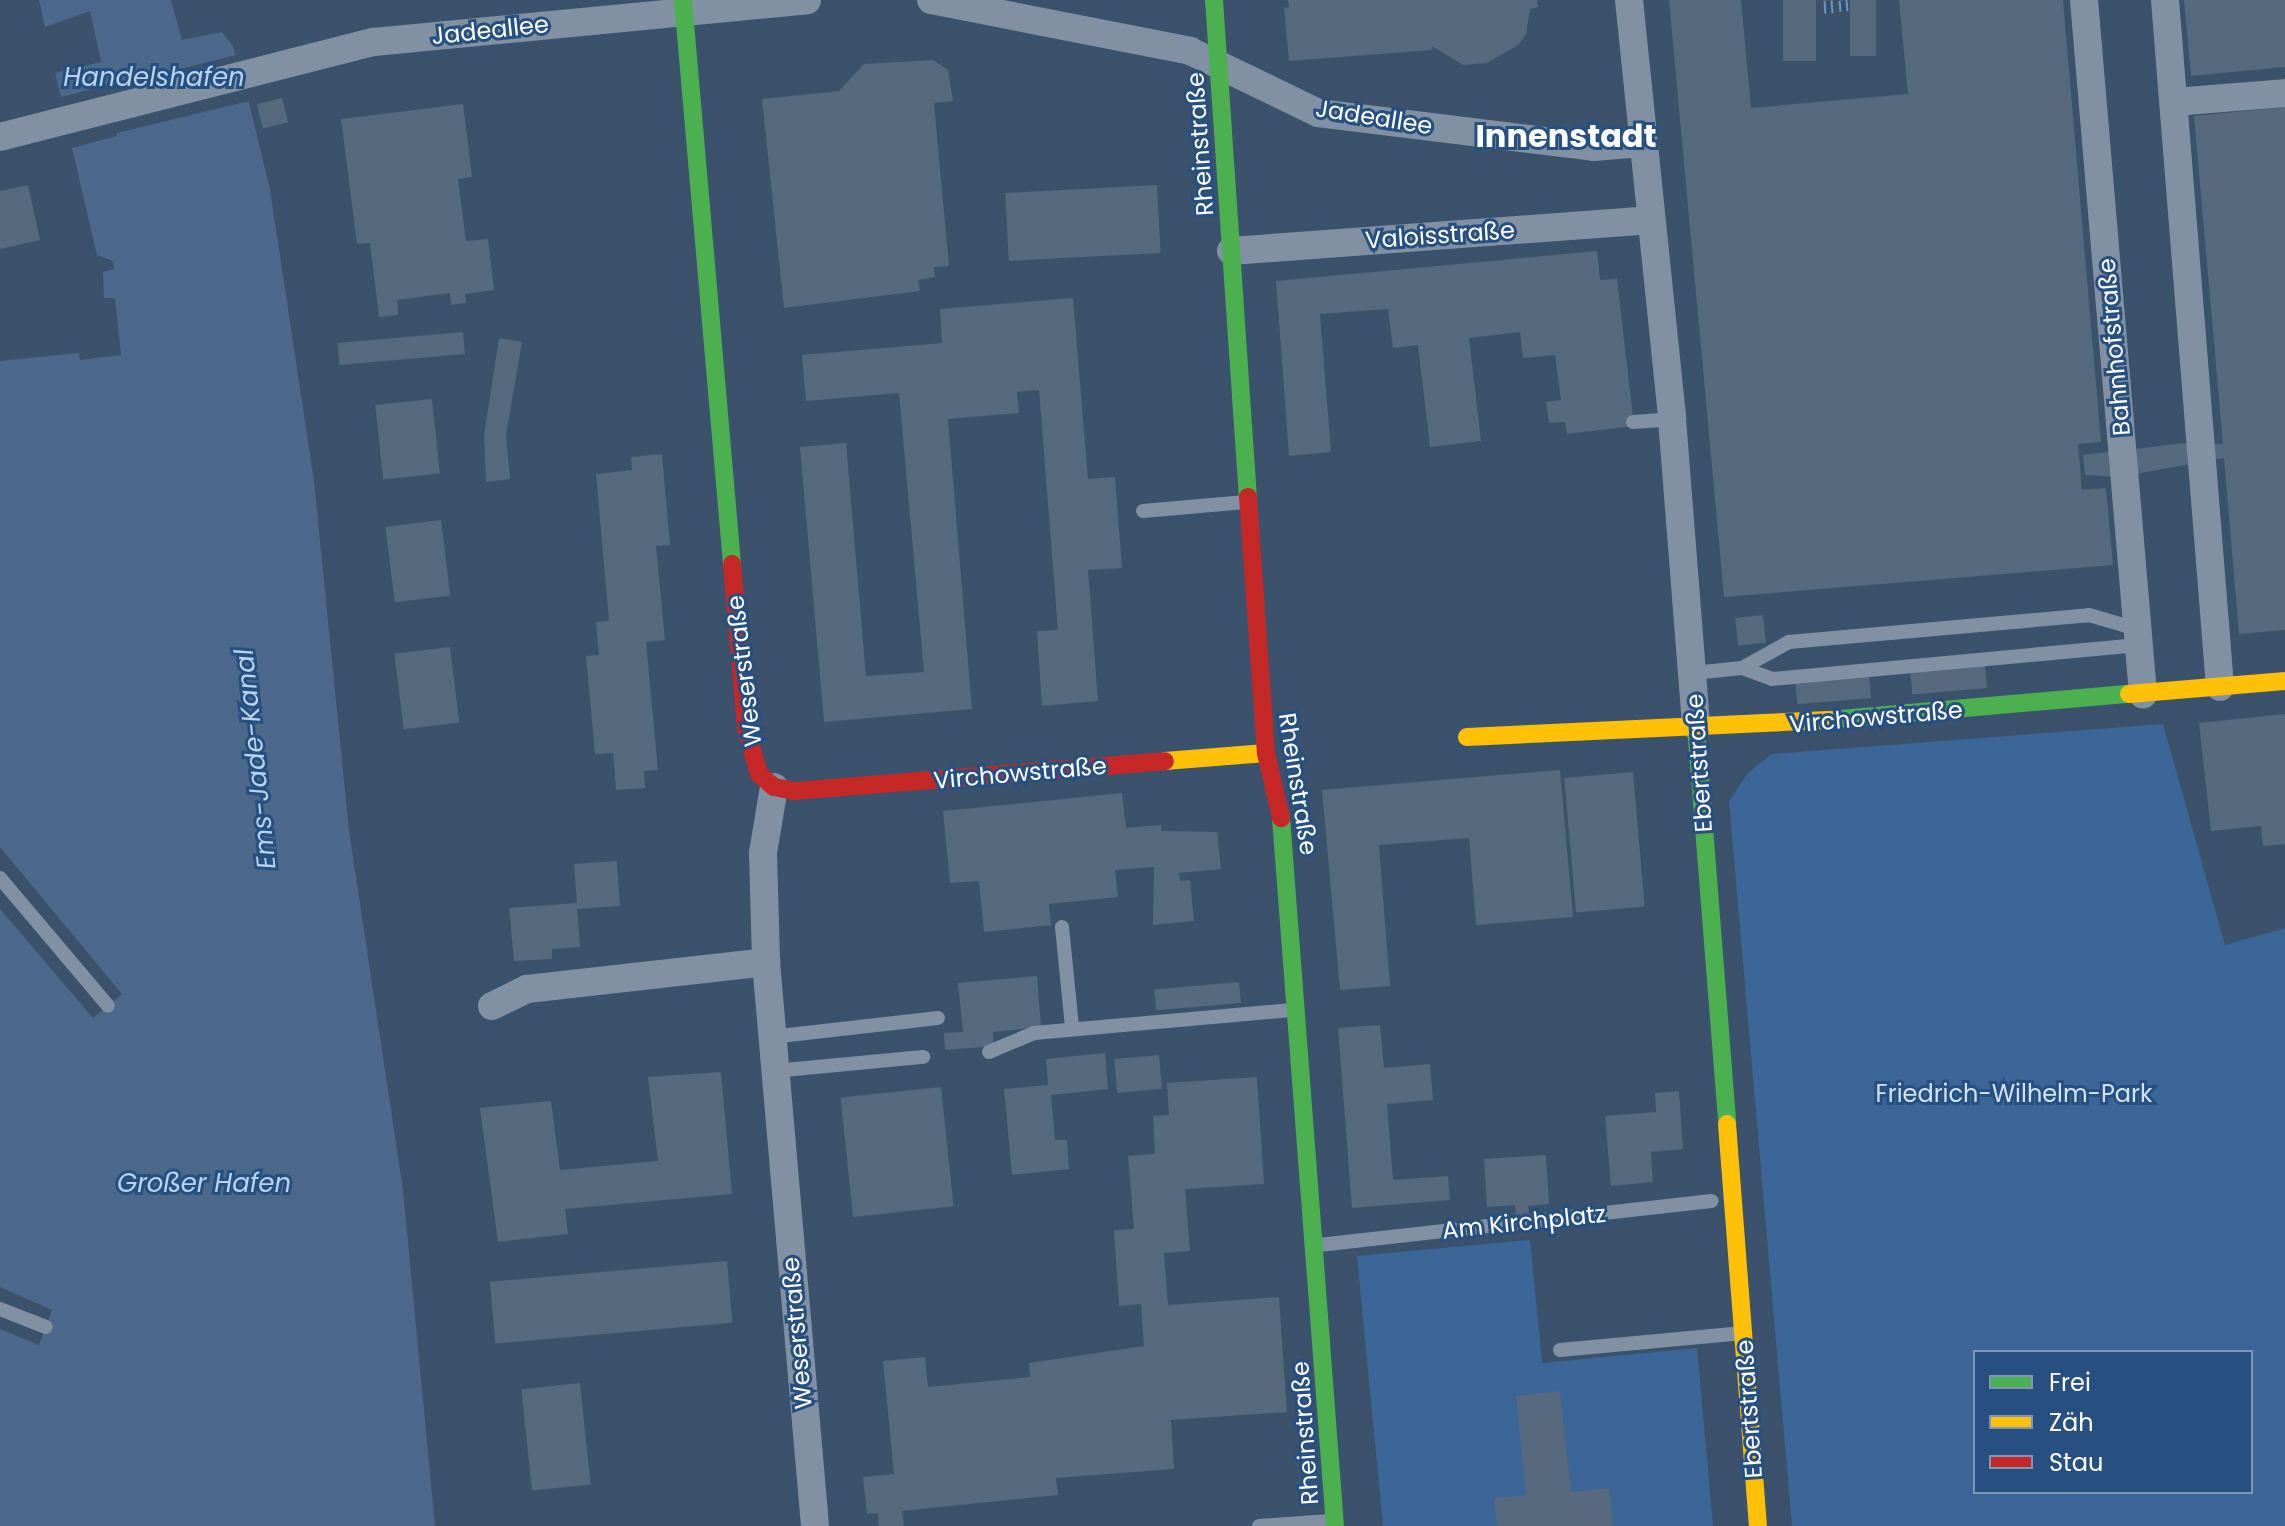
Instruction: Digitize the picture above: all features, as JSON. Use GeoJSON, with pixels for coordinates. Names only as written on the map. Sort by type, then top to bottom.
{"type":"FeatureCollection","features":[{"type":"Feature","properties":{"kind":"street","name":"Jadeallee"},"geometry":{"type":"LineString","coordinates":[[0,137],[271,71],[374,42],[684,5],[807,0]]}},
{"type":"Feature","properties":{"kind":"street","name":"Jadeallee"},"geometry":{"type":"LineString","coordinates":[[931,0],[1124,35],[1218,60],[1318,113],[1594,147],[1642,143]]}},
{"type":"Feature","properties":{"kind":"street","name":"Rheinstraße"},"geometry":{"type":"LineString","coordinates":[[1214,0],[1266,753],[1285,836],[1294,1010],[1306,1112],[1308,1201],[1317,1245],[1335,1523]]}},
{"type":"Feature","properties":{"kind":"street","name":"Ebertstraße"},"geometry":{"type":"LineString","coordinates":[[1629,0],[1649,220],[1672,419],[1693,673],[1722,1200],[1743,1333],[1758,1526]]}},
{"type":"Feature","properties":{"kind":"street","name":"Bahnhofstraße"},"geometry":{"type":"LineString","coordinates":[[2084,0],[2143,694]]}},
{"type":"Feature","properties":{"kind":"street"},"geometry":{"type":"LineString","coordinates":[[2165,0],[2220,687]]}},
{"type":"Feature","properties":{"kind":"street","name":"Weserstraße"},"geometry":{"type":"LineString","coordinates":[[684,5],[746,728],[759,774],[774,787],[763,853],[766,962],[815,1526]]}},
{"type":"Feature","properties":{"kind":"street"},"geometry":{"type":"LineString","coordinates":[[2174,102],[2285,93]]}},
{"type":"Feature","properties":{"kind":"street","name":"Valoisstraße"},"geometry":{"type":"LineString","coordinates":[[1231,251],[1649,220]]}},
{"type":"Feature","properties":{"kind":"street","name":"Virchowstraße"},"geometry":{"type":"LineString","coordinates":[[1467,737],[1696,726],[1768,726],[2285,681]]}},
{"type":"Feature","properties":{"kind":"street","name":"Virchowstraße"},"geometry":{"type":"LineString","coordinates":[[774,787],[794,791],[1266,753]]}},
{"type":"Feature","properties":{"kind":"street"},"geometry":{"type":"LineString","coordinates":[[492,1006],[527,989],[766,962]]}},
{"type":"Feature","properties":{"kind":"lane"},"geometry":{"type":"LineString","coordinates":[[1633,422],[1672,419]]}},
{"type":"Feature","properties":{"kind":"lane"},"geometry":{"type":"LineString","coordinates":[[1143,511],[1247,502]]}},
{"type":"Feature","properties":{"kind":"lane"},"geometry":{"type":"LineString","coordinates":[[1693,673],[1742,668],[1789,642],[2089,615],[2138,637]]}},
{"type":"Feature","properties":{"kind":"lane"},"geometry":{"type":"LineString","coordinates":[[1742,668],[1772,679],[2138,637]]}},
{"type":"Feature","properties":{"kind":"lane"},"geometry":{"type":"LineString","coordinates":[[0,878],[108,1006]]}},
{"type":"Feature","properties":{"kind":"lane"},"geometry":{"type":"LineString","coordinates":[[1062,927],[1072,1028]]}},
{"type":"Feature","properties":{"kind":"lane"},"geometry":{"type":"LineString","coordinates":[[989,1052],[1034,1033],[1294,1010]]}},
{"type":"Feature","properties":{"kind":"lane"},"geometry":{"type":"LineString","coordinates":[[771,1037],[938,1018]]}},
{"type":"Feature","properties":{"kind":"lane"},"geometry":{"type":"LineString","coordinates":[[774,1071],[923,1057]]}},
{"type":"Feature","properties":{"kind":"lane","name":"Am Kirchplatz"},"geometry":{"type":"LineString","coordinates":[[1317,1245],[1722,1200]]}},
{"type":"Feature","properties":{"kind":"lane"},"geometry":{"type":"LineString","coordinates":[[0,1309],[46,1327]]}},
{"type":"Feature","properties":{"kind":"lane"},"geometry":{"type":"LineString","coordinates":[[1560,1350],[1743,1333]]}},
{"type":"Feature","properties":{"kind":"lane"},"geometry":{"type":"LineString","coordinates":[[1259,1526],[1335,1523]]}},
{"type":"Feature","properties":{"kind":"green space","name":"Friedrich-Wilhelm-Park"},"geometry":{"type":"Polygon","coordinates":[[[2163,724],[2225,945],[2285,928],[2285,1526],[1792,1526],[1729,801],[1748,773],[1772,754],[2163,724]]]}},
{"type":"Feature","properties":{"kind":"green space"},"geometry":{"type":"Polygon","coordinates":[[[1530,1240],[1542,1363],[1697,1348],[1713,1526],[1383,1526],[1357,1256],[1530,1240]]]}},
{"type":"Feature","properties":{"kind":"water","name":"Großer Hafen"},"geometry":{"type":"Polygon","coordinates":[[[39,0],[171,0],[182,40],[222,32],[233,46],[249,102],[270,190],[314,481],[349,831],[403,1190],[435,1526],[0,1526],[0,1329],[39,1345],[52,1310],[0,1287],[0,909],[93,1018],[122,994],[0,847],[0,361],[79,353],[80,360],[121,355],[115,298],[104,298],[103,272],[114,269],[113,261],[97,255],[72,148],[117,136],[107,85],[61,97],[55,73],[101,62],[90,11],[45,27],[39,0]]]}},
{"type":"Feature","properties":{"kind":"pier"},"geometry":{"type":"Polygon","coordinates":[[[240,54],[253,100],[72,144],[113,133],[104,90],[59,99],[240,54]]]}},
{"type":"Feature","properties":{"kind":"building"},"geometry":{"type":"Polygon","coordinates":[[[1288,0],[1537,0],[1538,7],[1530,9],[1526,34],[1518,45],[1487,63],[1463,65],[1432,46],[1432,50],[1289,61],[1284,8],[1289,7],[1288,0]]]}},
{"type":"Feature","properties":{"kind":"building"},"geometry":{"type":"Polygon","coordinates":[[[1669,0],[1741,0],[1751,108],[1908,94],[1899,0],[2063,0],[2101,442],[2078,444],[2082,490],[2106,488],[2113,565],[1724,597],[1669,0]]]}},
{"type":"Feature","properties":{"kind":"building"},"geometry":{"type":"Polygon","coordinates":[[[1783,0],[1816,0],[1816,61],[1783,61],[1783,0]]]}},
{"type":"Feature","properties":{"kind":"building"},"geometry":{"type":"Polygon","coordinates":[[[1850,0],[1876,0],[1876,56],[1850,56],[1850,0]]]}},
{"type":"Feature","properties":{"kind":"building"},"geometry":{"type":"Polygon","coordinates":[[[2184,0],[2285,0],[2285,67],[2191,76],[2184,0]]]}},
{"type":"Feature","properties":{"kind":"building"},"geometry":{"type":"Polygon","coordinates":[[[933,60],[948,70],[953,101],[934,103],[949,266],[934,267],[935,277],[918,280],[920,291],[784,308],[762,99],[839,91],[864,64],[933,60]]]}},
{"type":"Feature","properties":{"kind":"building"},"geometry":{"type":"Polygon","coordinates":[[[282,98],[288,122],[263,129],[257,104],[282,98]]]}},
{"type":"Feature","properties":{"kind":"building"},"geometry":{"type":"Polygon","coordinates":[[[463,104],[472,177],[458,179],[466,241],[488,239],[494,290],[465,294],[466,303],[451,305],[450,293],[397,300],[398,315],[379,317],[370,243],[357,244],[341,119],[463,104]]]}},
{"type":"Feature","properties":{"kind":"building"},"geometry":{"type":"Polygon","coordinates":[[[2285,107],[2285,630],[2239,634],[2224,458],[2118,477],[2085,475],[2083,455],[2184,443],[2223,444],[2194,116],[2285,107]]]}},
{"type":"Feature","properties":{"kind":"building"},"geometry":{"type":"Polygon","coordinates":[[[28,185],[40,240],[0,249],[0,191],[28,185]]]}},
{"type":"Feature","properties":{"kind":"building"},"geometry":{"type":"Polygon","coordinates":[[[1157,185],[1161,253],[1009,261],[1005,193],[1157,185]]]}},
{"type":"Feature","properties":{"kind":"building"},"geometry":{"type":"Polygon","coordinates":[[[1597,251],[1600,280],[1617,279],[1634,426],[1567,434],[1565,422],[1549,423],[1546,402],[1561,400],[1555,355],[1523,358],[1520,332],[1469,338],[1481,441],[1430,447],[1418,345],[1393,348],[1388,309],[1320,314],[1331,452],[1289,456],[1276,281],[1597,251]]]}},
{"type":"Feature","properties":{"kind":"building"},"geometry":{"type":"Polygon","coordinates":[[[1073,298],[1088,479],[1115,477],[1122,568],[1088,570],[1098,701],[1042,706],[1037,631],[1058,630],[1039,390],[1017,392],[1019,413],[948,419],[972,709],[824,722],[800,447],[846,443],[866,676],[924,672],[899,393],[806,401],[802,355],[942,343],[940,309],[1073,298]]]}},
{"type":"Feature","properties":{"kind":"building"},"geometry":{"type":"Polygon","coordinates":[[[463,332],[465,354],[339,365],[337,343],[463,332]]]}},
{"type":"Feature","properties":{"kind":"building"},"geometry":{"type":"Polygon","coordinates":[[[499,338],[522,342],[506,434],[510,479],[486,482],[484,435],[499,338]]]}},
{"type":"Feature","properties":{"kind":"building"},"geometry":{"type":"Polygon","coordinates":[[[432,399],[440,474],[383,480],[375,405],[432,399]]]}},
{"type":"Feature","properties":{"kind":"building"},"geometry":{"type":"Polygon","coordinates":[[[662,454],[670,545],[656,546],[665,640],[646,642],[658,770],[644,771],[645,788],[616,790],[613,753],[595,754],[586,656],[599,655],[596,622],[609,621],[596,474],[632,470],[631,457],[662,454]]]}},
{"type":"Feature","properties":{"kind":"building"},"geometry":{"type":"Polygon","coordinates":[[[441,520],[450,595],[395,602],[385,527],[441,520]]]}},
{"type":"Feature","properties":{"kind":"building"},"geometry":{"type":"Polygon","coordinates":[[[1763,615],[1766,643],[1738,646],[1735,618],[1763,615]]]}},
{"type":"Feature","properties":{"kind":"building"},"geometry":{"type":"Polygon","coordinates":[[[450,647],[459,722],[404,729],[394,654],[450,647]]]}},
{"type":"Feature","properties":{"kind":"building"},"geometry":{"type":"Polygon","coordinates":[[[1985,665],[1987,688],[1912,694],[1910,672],[1985,665]]]}},
{"type":"Feature","properties":{"kind":"building"},"geometry":{"type":"Polygon","coordinates":[[[1869,675],[1871,698],[1797,704],[1795,681],[1869,675]]]}},
{"type":"Feature","properties":{"kind":"building"},"geometry":{"type":"Polygon","coordinates":[[[2285,714],[2285,844],[2263,846],[2261,826],[2211,831],[2199,723],[2285,714]]]}},
{"type":"Feature","properties":{"kind":"building"},"geometry":{"type":"Polygon","coordinates":[[[1560,770],[1573,917],[1476,925],[1469,838],[1379,845],[1390,986],[1340,990],[1322,790],[1560,770]]]}},
{"type":"Feature","properties":{"kind":"building"},"geometry":{"type":"Polygon","coordinates":[[[1633,772],[1645,906],[1576,913],[1564,778],[1633,772]]]}},
{"type":"Feature","properties":{"kind":"building"},"geometry":{"type":"Polygon","coordinates":[[[1122,793],[1126,828],[1161,825],[1161,831],[1217,832],[1221,869],[1179,873],[1180,881],[1190,880],[1194,921],[1153,925],[1154,867],[1115,870],[1118,897],[1049,904],[1051,925],[984,932],[979,881],[950,883],[943,811],[1122,793]]]}},
{"type":"Feature","properties":{"kind":"building"},"geometry":{"type":"Polygon","coordinates":[[[617,861],[620,906],[577,909],[580,947],[552,949],[552,959],[514,961],[509,908],[577,903],[574,864],[617,861]]]}},
{"type":"Feature","properties":{"kind":"building"},"geometry":{"type":"Polygon","coordinates":[[[1037,976],[1041,1027],[993,1032],[994,1046],[945,1050],[944,1033],[963,1032],[958,983],[1037,976]]]}},
{"type":"Feature","properties":{"kind":"building"},"geometry":{"type":"Polygon","coordinates":[[[1239,982],[1241,1003],[1156,1010],[1154,989],[1239,982]]]}},
{"type":"Feature","properties":{"kind":"building"},"geometry":{"type":"Polygon","coordinates":[[[1380,1025],[1384,1068],[1430,1064],[1433,1100],[1387,1104],[1393,1180],[1448,1176],[1450,1200],[1352,1208],[1338,1028],[1380,1025]]]}},
{"type":"Feature","properties":{"kind":"building"},"geometry":{"type":"Polygon","coordinates":[[[1105,1053],[1108,1089],[1051,1095],[1055,1140],[1067,1140],[1069,1169],[1012,1175],[1004,1089],[1048,1085],[1046,1059],[1105,1053]]]}},
{"type":"Feature","properties":{"kind":"building"},"geometry":{"type":"Polygon","coordinates":[[[1159,1055],[1162,1089],[1117,1093],[1114,1059],[1159,1055]]]}},
{"type":"Feature","properties":{"kind":"building"},"geometry":{"type":"Polygon","coordinates":[[[721,1072],[732,1194],[565,1209],[568,1234],[498,1242],[480,1108],[551,1101],[560,1170],[658,1161],[648,1077],[721,1072]]]}},
{"type":"Feature","properties":{"kind":"building"},"geometry":{"type":"Polygon","coordinates":[[[1257,1077],[1264,1184],[1185,1189],[1190,1251],[1164,1253],[1168,1305],[1279,1297],[1287,1412],[1171,1420],[1174,1469],[1056,1478],[1058,1495],[902,1511],[904,1526],[879,1526],[878,1513],[867,1514],[863,1477],[894,1474],[883,1361],[925,1357],[928,1387],[1030,1377],[1029,1363],[1144,1346],[1141,1304],[1119,1306],[1114,1230],[1134,1229],[1128,1156],[1155,1154],[1153,1116],[1169,1115],[1167,1083],[1257,1077]]]}},
{"type":"Feature","properties":{"kind":"building"},"geometry":{"type":"Polygon","coordinates":[[[941,1087],[954,1206],[853,1217],[841,1098],[941,1087]]]}},
{"type":"Feature","properties":{"kind":"building"},"geometry":{"type":"Polygon","coordinates":[[[1679,1091],[1683,1149],[1651,1152],[1653,1182],[1611,1186],[1605,1116],[1656,1112],[1655,1093],[1679,1091]]]}},
{"type":"Feature","properties":{"kind":"building"},"geometry":{"type":"Polygon","coordinates":[[[1546,1155],[1549,1204],[1528,1206],[1529,1215],[1516,1216],[1515,1205],[1487,1207],[1484,1159],[1546,1155]]]}},
{"type":"Feature","properties":{"kind":"building"},"geometry":{"type":"Polygon","coordinates":[[[727,1261],[732,1323],[495,1344],[490,1282],[727,1261]]]}},
{"type":"Feature","properties":{"kind":"building"},"geometry":{"type":"Polygon","coordinates":[[[580,1383],[591,1484],[532,1491],[521,1389],[580,1383]]]}},
{"type":"Feature","properties":{"kind":"building"},"geometry":{"type":"Polygon","coordinates":[[[1560,1391],[1571,1492],[1609,1488],[1613,1526],[1497,1526],[1494,1498],[1526,1495],[1516,1396],[1560,1391]]]}},
{"type":"Feature","properties":{"kind":"railway"},"geometry":{"type":"LineString","coordinates":[[1828,0],[1829,13]]}},
{"type":"Feature","properties":{"kind":"railway"},"geometry":{"type":"LineString","coordinates":[[1843,0],[1844,11]]}},
{"type":"Feature","properties":{"kind":"traffic: fast"},"geometry":{"type":"LineString","coordinates":[[683,0],[732,564]]}},
{"type":"Feature","properties":{"kind":"traffic: fast"},"geometry":{"type":"LineString","coordinates":[[1214,0],[1248,497]]}},
{"type":"Feature","properties":{"kind":"traffic: fast"},"geometry":{"type":"LineString","coordinates":[[1829,720],[2129,694]]}},
{"type":"Feature","properties":{"kind":"traffic: fast"},"geometry":{"type":"LineString","coordinates":[[1696,726],[1727,1124]]}},
{"type":"Feature","properties":{"kind":"traffic: fast"},"geometry":{"type":"LineString","coordinates":[[1281,818],[1335,1526]]}},
{"type":"Feature","properties":{"kind":"traffic: slow"},"geometry":{"type":"LineString","coordinates":[[2129,694],[2285,681]]}},
{"type":"Feature","properties":{"kind":"traffic: slow"},"geometry":{"type":"LineString","coordinates":[[1467,737],[1829,720]]}},
{"type":"Feature","properties":{"kind":"traffic: slow"},"geometry":{"type":"LineString","coordinates":[[1165,761],[1266,753]]}},
{"type":"Feature","properties":{"kind":"traffic: slow"},"geometry":{"type":"LineString","coordinates":[[1727,1124],[1758,1526]]}},
{"type":"Feature","properties":{"kind":"traffic: jam"},"geometry":{"type":"LineString","coordinates":[[1248,497],[1266,753],[1281,818]]}},
{"type":"Feature","properties":{"kind":"traffic: jam"},"geometry":{"type":"LineString","coordinates":[[732,564],[746,728],[759,774],[774,787],[794,791],[1165,761]]}},
{"type":"Feature","properties":{"kind":"district","name":"Innenstadt"},"geometry":{"type":"Point","coordinates":[1566,136]}},
{"type":"Feature","properties":{"kind":"water label","name":"Handelshafen"},"geometry":{"type":"Point","coordinates":[154,78]}},
{"type":"Feature","properties":{"kind":"water label","name":"Ems-Jade-Kanal"},"geometry":{"type":"Point","coordinates":[256,759]}}]}
